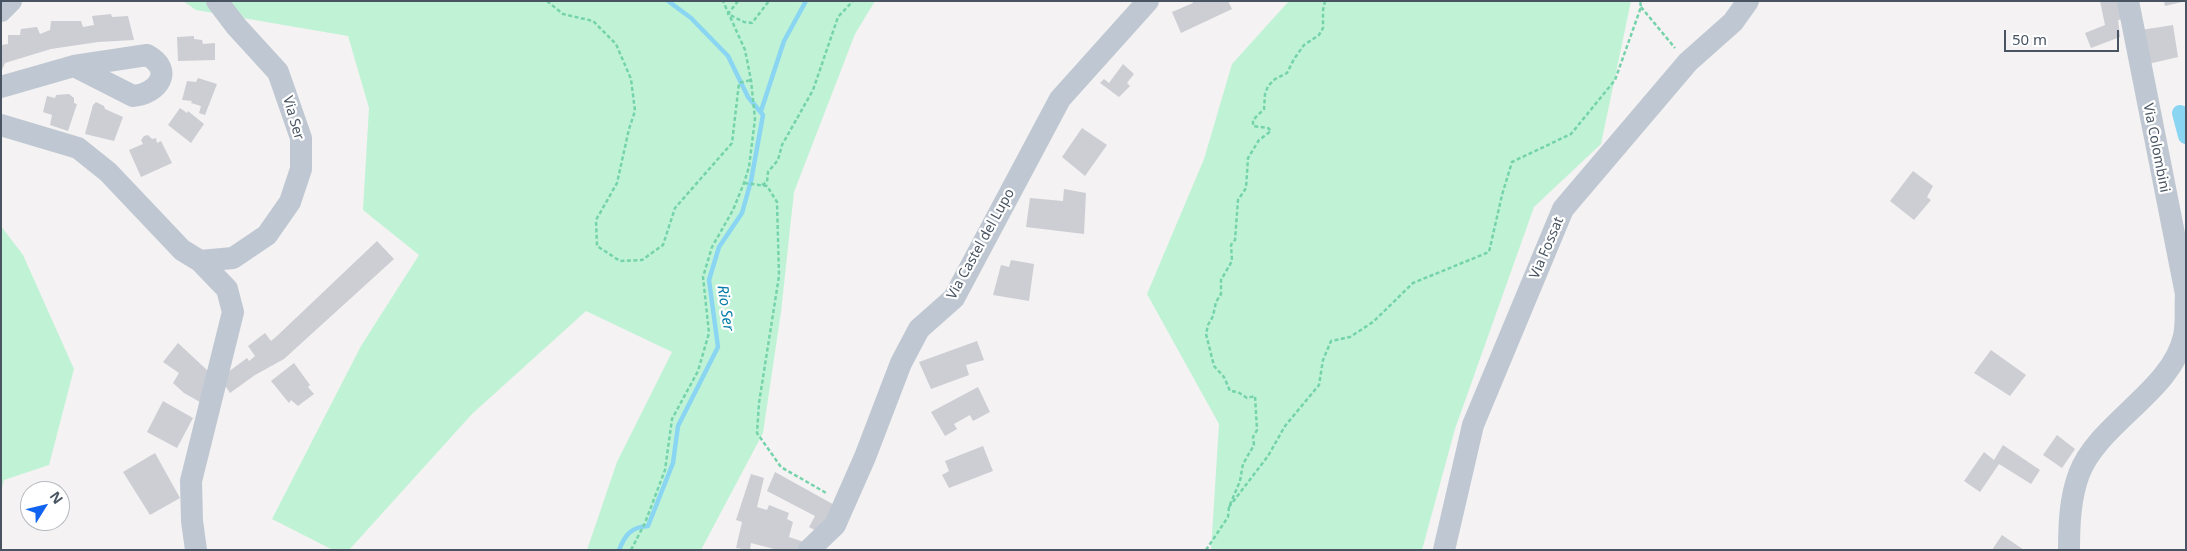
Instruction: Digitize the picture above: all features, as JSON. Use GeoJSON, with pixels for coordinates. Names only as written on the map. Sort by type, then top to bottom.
{"type":"FeatureCollection","features":[{"type":"Feature","properties":{"kind":"street"},"geometry":{"type":"LineString","coordinates":[[1,11],[11,1]]}},
{"type":"Feature","properties":{"kind":"street","name":"Via Ser"},"geometry":{"type":"LineString","coordinates":[[200,261],[233,258],[267,235],[290,202],[301,169],[301,138],[278,72],[236,26],[217,1]]}},
{"type":"Feature","properties":{"kind":"street","name":"Via Castel del Lupo"},"geometry":{"type":"LineString","coordinates":[[809,550],[835,525],[865,457],[901,363],[919,329],[954,298],[1060,99],[1148,1]]}},
{"type":"Feature","properties":{"kind":"street","name":"Via Fossat"},"geometry":{"type":"LineString","coordinates":[[1444,550],[1473,425],[1563,209],[1688,62],[1733,22],[1748,1]]}},
{"type":"Feature","properties":{"kind":"street","name":"Via Colombini"},"geometry":{"type":"LineString","coordinates":[[2069,550],[2073,497],[2079,474],[2090,453],[2170,368],[2184,336],[2186,294],[2128,1]]}},
{"type":"Feature","properties":{"kind":"street"},"geometry":{"type":"LineString","coordinates":[[1,87],[74,66]]}},
{"type":"Feature","properties":{"kind":"street"},"geometry":{"type":"LineString","coordinates":[[1,125],[78,148],[108,172],[182,250],[200,261],[227,290],[233,312],[191,481],[192,521],[196,550]]}},
{"type":"Feature","properties":{"kind":"path"},"geometry":{"type":"LineString","coordinates":[[547,1],[563,14],[593,21],[616,44],[631,79],[636,110],[629,129],[617,183],[596,220],[597,246],[620,261],[642,260],[663,245],[675,208],[732,143],[739,82],[751,80]]}},
{"type":"Feature","properties":{"kind":"path"},"geometry":{"type":"LineString","coordinates":[[631,550],[645,523],[665,470],[672,419],[698,371],[709,333],[703,278],[712,247],[746,183],[755,119],[751,80],[745,50],[723,1]]}},
{"type":"Feature","properties":{"kind":"path"},"geometry":{"type":"LineString","coordinates":[[728,14],[738,1]]}},
{"type":"Feature","properties":{"kind":"path"},"geometry":{"type":"LineString","coordinates":[[728,14],[744,22],[752,23],[769,1]]}},
{"type":"Feature","properties":{"kind":"path"},"geometry":{"type":"LineString","coordinates":[[760,186],[767,182],[768,172],[781,153],[782,145],[813,90],[838,17],[853,1]]}},
{"type":"Feature","properties":{"kind":"path"},"geometry":{"type":"LineString","coordinates":[[1206,550],[1228,516],[1229,507],[1240,480],[1243,464],[1254,445],[1253,437],[1257,430],[1255,396],[1247,398],[1238,392],[1230,390],[1224,376],[1214,366],[1206,334],[1220,294],[1221,280],[1232,261],[1231,245],[1236,231],[1238,200],[1246,188],[1248,158],[1259,140],[1270,131],[1268,128],[1253,126],[1253,120],[1264,109],[1265,94],[1268,86],[1275,79],[1288,73],[1294,59],[1323,28],[1325,1]]}},
{"type":"Feature","properties":{"kind":"path"},"geometry":{"type":"LineString","coordinates":[[1229,507],[1268,456],[1285,426],[1319,386],[1323,360],[1332,341],[1350,337],[1373,322],[1413,283],[1489,252],[1502,195],[1512,162],[1571,134],[1615,80],[1641,7],[1640,1]]}},
{"type":"Feature","properties":{"kind":"path"},"geometry":{"type":"LineString","coordinates":[[1641,7],[1688,62]]}},
{"type":"Feature","properties":{"kind":"path"},"geometry":{"type":"LineString","coordinates":[[746,183],[767,186],[777,202],[779,276],[759,403],[757,433],[781,467],[845,503]]}},
{"type":"Feature","properties":{"kind":"green space"},"geometry":{"type":"Polygon","coordinates":[[[183,1],[875,1],[855,34],[794,192],[781,312],[763,433],[701,550],[587,550],[617,462],[672,352],[586,311],[472,414],[349,550],[333,550],[272,519],[361,346],[419,255],[363,210],[369,108],[348,36],[196,10],[183,1]]]}},
{"type":"Feature","properties":{"kind":"green space"},"geometry":{"type":"Polygon","coordinates":[[[1289,1],[1631,1],[1601,144],[1534,207],[1455,429],[1422,550],[1211,550],[1219,424],[1147,294],[1204,159],[1232,64],[1289,1]]]}},
{"type":"Feature","properties":{"kind":"green space"},"geometry":{"type":"Polygon","coordinates":[[[1,226],[23,255],[74,369],[49,465],[4,480],[1,492],[1,226]]]}},
{"type":"Feature","properties":{"kind":"building"},"geometry":{"type":"Polygon","coordinates":[[[1192,1],[1228,1],[1232,9],[1181,33],[1172,12],[1193,3],[1192,1]]]}},
{"type":"Feature","properties":{"kind":"building"},"geometry":{"type":"Polygon","coordinates":[[[2100,1],[2121,1],[2125,19],[2118,20],[2120,37],[2091,48],[2085,33],[2105,25],[2100,1]]]}},
{"type":"Feature","properties":{"kind":"building"},"geometry":{"type":"Polygon","coordinates":[[[2164,1],[2182,1],[2182,2],[2165,6],[2164,1]]]}},
{"type":"Feature","properties":{"kind":"building"},"geometry":{"type":"Polygon","coordinates":[[[111,14],[112,17],[128,16],[134,40],[98,42],[51,49],[5,63],[1,72],[1,45],[8,44],[8,35],[20,35],[21,29],[37,27],[40,34],[50,30],[51,21],[81,21],[83,27],[94,25],[92,16],[111,14]]]}},
{"type":"Feature","properties":{"kind":"building"},"geometry":{"type":"Polygon","coordinates":[[[2173,25],[2178,57],[2148,64],[2141,30],[2173,25]]]}},
{"type":"Feature","properties":{"kind":"building"},"geometry":{"type":"Polygon","coordinates":[[[194,36],[194,39],[202,40],[203,44],[215,43],[215,60],[178,61],[177,37],[194,36]]]}},
{"type":"Feature","properties":{"kind":"building"},"geometry":{"type":"Polygon","coordinates":[[[1123,64],[1134,74],[1127,83],[1130,86],[1119,97],[1100,83],[1104,79],[1109,83],[1123,64]]]}},
{"type":"Feature","properties":{"kind":"building"},"geometry":{"type":"Polygon","coordinates":[[[198,78],[217,84],[205,115],[199,113],[201,106],[191,103],[192,101],[182,100],[187,81],[196,82],[198,78]]]}},
{"type":"Feature","properties":{"kind":"building"},"geometry":{"type":"Polygon","coordinates":[[[69,94],[74,98],[74,103],[77,104],[68,131],[50,125],[52,115],[43,112],[47,96],[55,98],[56,95],[69,94]]]}},
{"type":"Feature","properties":{"kind":"building"},"geometry":{"type":"Polygon","coordinates":[[[96,102],[104,106],[105,109],[123,117],[114,141],[85,134],[93,105],[96,102]]]}},
{"type":"Feature","properties":{"kind":"building"},"geometry":{"type":"Polygon","coordinates":[[[180,108],[187,113],[188,111],[204,124],[191,143],[168,125],[180,108]]]}},
{"type":"Feature","properties":{"kind":"building"},"geometry":{"type":"Polygon","coordinates":[[[1082,128],[1107,145],[1085,176],[1062,157],[1082,128]]]}},
{"type":"Feature","properties":{"kind":"building"},"geometry":{"type":"Polygon","coordinates":[[[148,135],[152,139],[156,138],[157,143],[161,141],[172,163],[141,177],[129,150],[143,144],[141,140],[144,136],[148,135]]]}},
{"type":"Feature","properties":{"kind":"building"},"geometry":{"type":"Polygon","coordinates":[[[1913,171],[1933,186],[1927,197],[1931,200],[1914,220],[1890,201],[1913,171]]]}},
{"type":"Feature","properties":{"kind":"building"},"geometry":{"type":"Polygon","coordinates":[[[1064,189],[1086,193],[1084,234],[1026,227],[1030,198],[1063,201],[1064,189]]]}},
{"type":"Feature","properties":{"kind":"building"},"geometry":{"type":"Polygon","coordinates":[[[377,241],[394,259],[284,359],[255,375],[230,393],[220,378],[247,358],[249,361],[255,356],[248,346],[265,333],[271,341],[377,241]]]}},
{"type":"Feature","properties":{"kind":"building"},"geometry":{"type":"Polygon","coordinates":[[[1011,260],[1034,264],[1029,301],[993,295],[1001,265],[1009,267],[1011,260]]]}},
{"type":"Feature","properties":{"kind":"building"},"geometry":{"type":"Polygon","coordinates":[[[977,341],[984,360],[966,365],[969,375],[931,389],[919,362],[977,341]]]}},
{"type":"Feature","properties":{"kind":"building"},"geometry":{"type":"Polygon","coordinates":[[[178,343],[207,370],[215,374],[207,406],[184,393],[173,383],[179,373],[163,362],[178,343]]]}},
{"type":"Feature","properties":{"kind":"building"},"geometry":{"type":"Polygon","coordinates":[[[1991,350],[2026,375],[2010,396],[1974,373],[1991,350]]]}},
{"type":"Feature","properties":{"kind":"building"},"geometry":{"type":"Polygon","coordinates":[[[294,363],[310,385],[308,387],[314,394],[298,406],[291,400],[289,403],[271,381],[294,363]]]}},
{"type":"Feature","properties":{"kind":"building"},"geometry":{"type":"Polygon","coordinates":[[[978,387],[990,412],[973,421],[970,415],[954,424],[957,429],[945,436],[931,412],[978,387]]]}},
{"type":"Feature","properties":{"kind":"building"},"geometry":{"type":"Polygon","coordinates":[[[163,401],[193,418],[177,448],[147,432],[163,401]]]}},
{"type":"Feature","properties":{"kind":"building"},"geometry":{"type":"Polygon","coordinates":[[[2057,435],[2075,449],[2062,468],[2043,455],[2057,435]]]}},
{"type":"Feature","properties":{"kind":"building"},"geometry":{"type":"Polygon","coordinates":[[[2003,445],[2040,470],[2031,484],[1999,464],[1980,492],[1964,481],[1984,452],[1994,460],[2003,445]]]}},
{"type":"Feature","properties":{"kind":"building"},"geometry":{"type":"Polygon","coordinates":[[[983,446],[993,471],[949,488],[942,475],[949,471],[945,461],[983,446]]]}},
{"type":"Feature","properties":{"kind":"building"},"geometry":{"type":"Polygon","coordinates":[[[155,453],[180,498],[150,515],[123,472],[155,453]]]}},
{"type":"Feature","properties":{"kind":"building"},"geometry":{"type":"Polygon","coordinates":[[[775,472],[838,507],[822,534],[809,527],[815,516],[767,491],[775,472]]]}},
{"type":"Feature","properties":{"kind":"building"},"geometry":{"type":"Polygon","coordinates":[[[751,474],[764,478],[757,507],[767,510],[769,505],[789,513],[787,519],[793,522],[789,537],[804,542],[800,550],[778,550],[751,543],[750,550],[736,548],[742,522],[736,520],[751,474]]]}},
{"type":"Feature","properties":{"kind":"building"},"geometry":{"type":"Polygon","coordinates":[[[2002,535],[2024,550],[1992,550],[2002,535]]]}},
{"type":"Feature","properties":{"kind":"waterway","name":"Rio Ser"},"geometry":{"type":"LineString","coordinates":[[619,550],[629,533],[637,528],[648,526],[673,463],[678,426],[718,347],[709,280],[719,247],[742,213],[751,181],[763,115],[748,97],[728,56],[691,18],[668,1]]}},
{"type":"Feature","properties":{"kind":"waterway","name":"Rio Ser"},"geometry":{"type":"LineString","coordinates":[[761,111],[784,41],[806,1]]}},
{"type":"Feature","properties":{"kind":"waterway"},"geometry":{"type":"LineString","coordinates":[[2180,113],[2186,136]]}}]}
